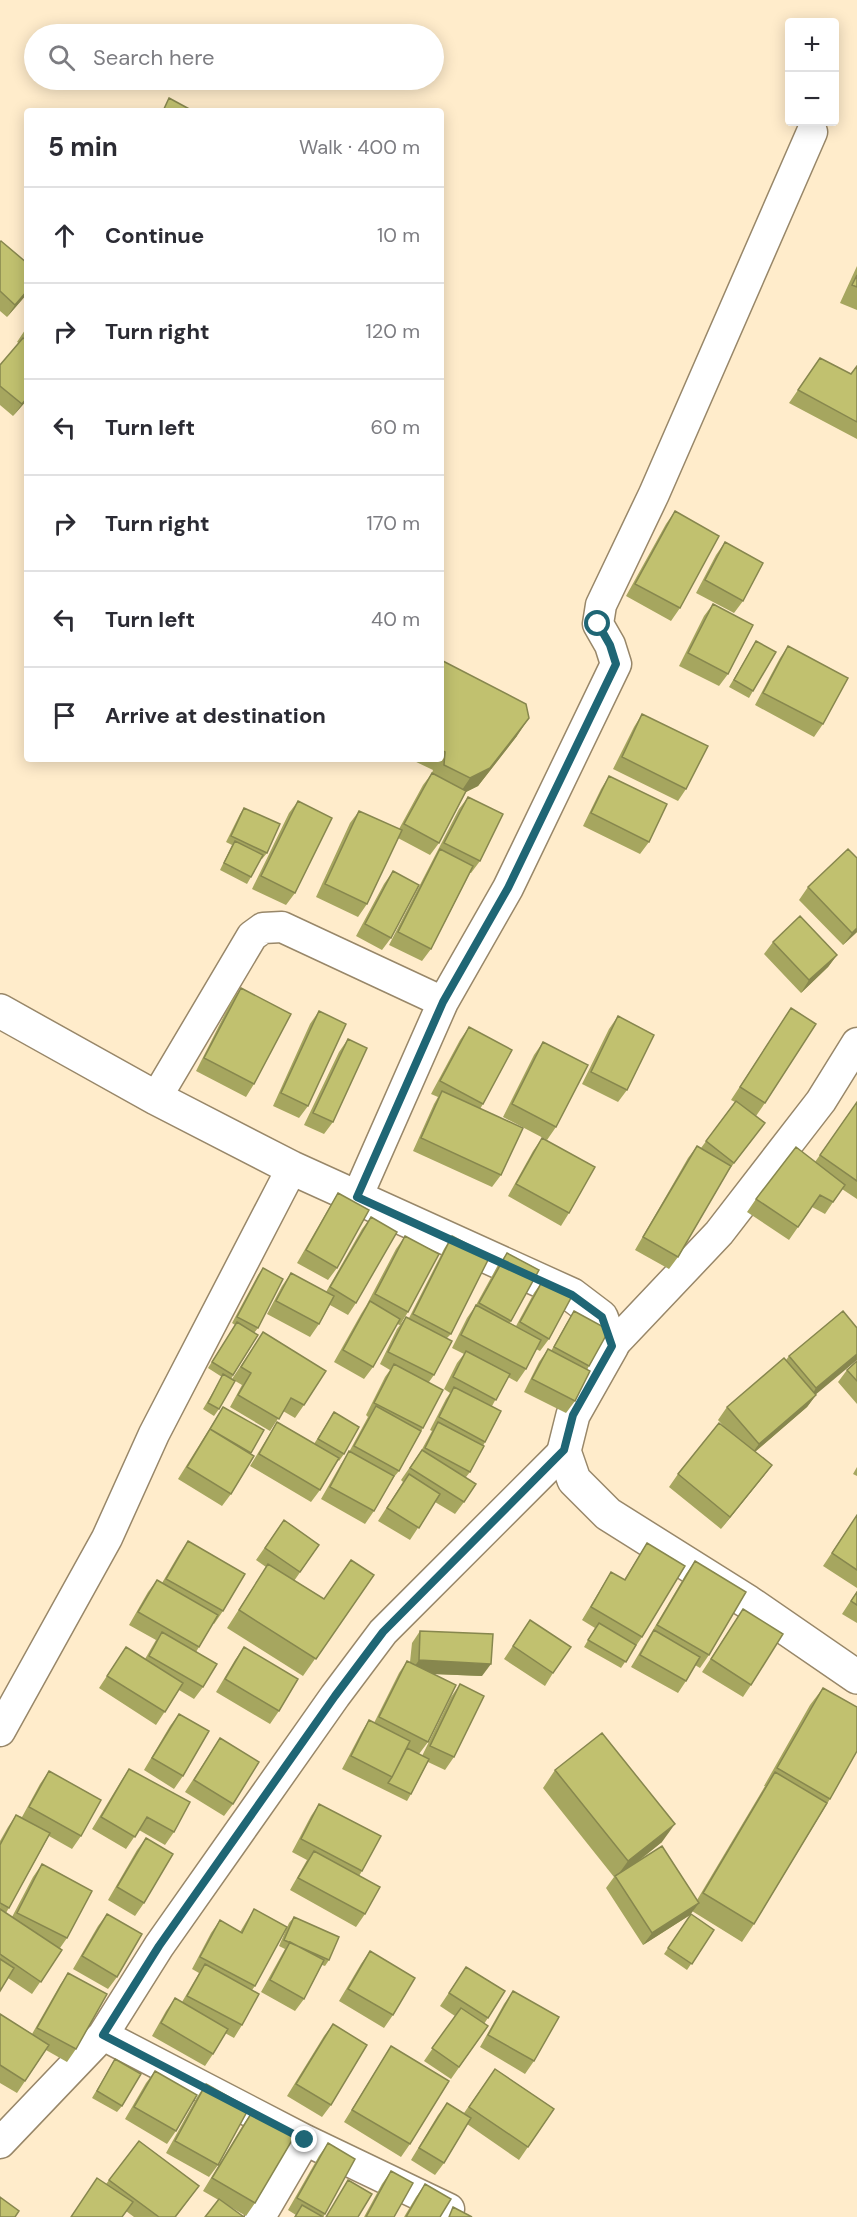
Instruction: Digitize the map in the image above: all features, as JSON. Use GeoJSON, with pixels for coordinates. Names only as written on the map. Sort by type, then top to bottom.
{"type":"FeatureCollection","features":[{"type":"Feature","properties":{"kind":"street"},"geometry":{"type":"LineString","coordinates":[[357,1197],[443,1002],[508,888],[616,664],[610,645],[598,624],[601,605],[654,494],[812,132]]}},
{"type":"Feature","properties":{"kind":"street"},"geometry":{"type":"LineString","coordinates":[[156,1098],[252,936],[263,927],[282,927],[443,1002]]}},
{"type":"Feature","properties":{"kind":"street"},"geometry":{"type":"LineString","coordinates":[[0,1011],[156,1098],[292,1168],[572,1295],[602,1317],[612,1346]]}},
{"type":"Feature","properties":{"kind":"street"},"geometry":{"type":"LineString","coordinates":[[0,2143],[103,2035],[159,1946],[335,1696],[383,1632],[564,1450],[573,1415],[612,1346],[719,1233],[820,1101],[856,1046]]}},
{"type":"Feature","properties":{"kind":"street"},"geometry":{"type":"LineString","coordinates":[[0,1731],[107,1538],[154,1434],[292,1168]]}},
{"type":"Feature","properties":{"kind":"street"},"geometry":{"type":"LineString","coordinates":[[564,1450],[574,1480],[608,1514],[748,1602],[857,1677]]}},
{"type":"Feature","properties":{"kind":"street"},"geometry":{"type":"LineString","coordinates":[[103,2035],[305,2140],[449,2209]]}},
{"type":"Feature","properties":{"kind":"street"},"geometry":{"type":"LineString","coordinates":[[260,2217],[305,2140]]}},
{"type":"Feature","properties":{"kind":"building"},"geometry":{"type":"Polygon","coordinates":[[[169,98],[187,108],[164,108],[169,98]]]}},
{"type":"Feature","properties":{"kind":"building"},"geometry":{"type":"Polygon","coordinates":[[[0,242],[24,260],[24,294],[15,305],[0,291],[0,242]]]}},
{"type":"Feature","properties":{"kind":"building"},"geometry":{"type":"Polygon","coordinates":[[[857,275],[857,287],[852,285],[857,275]]]}},
{"type":"Feature","properties":{"kind":"building"},"geometry":{"type":"Polygon","coordinates":[[[24,339],[24,402],[22,404],[0,386],[0,365],[24,339]]]}},
{"type":"Feature","properties":{"kind":"building"},"geometry":{"type":"Polygon","coordinates":[[[820,358],[851,374],[857,366],[857,422],[798,390],[820,358]]]}},
{"type":"Feature","properties":{"kind":"building"},"geometry":{"type":"Polygon","coordinates":[[[675,511],[719,536],[680,608],[635,584],[675,511]]]}},
{"type":"Feature","properties":{"kind":"building"},"geometry":{"type":"Polygon","coordinates":[[[725,542],[763,563],[743,601],[705,580],[725,542]]]}},
{"type":"Feature","properties":{"kind":"building"},"geometry":{"type":"Polygon","coordinates":[[[713,604],[753,625],[728,674],[688,653],[713,604]]]}},
{"type":"Feature","properties":{"kind":"building"},"geometry":{"type":"Polygon","coordinates":[[[756,641],[776,652],[753,691],[734,680],[756,641]]]}},
{"type":"Feature","properties":{"kind":"building"},"geometry":{"type":"Polygon","coordinates":[[[788,646],[848,678],[823,724],[763,693],[788,646]]]}},
{"type":"Feature","properties":{"kind":"building"},"geometry":{"type":"Polygon","coordinates":[[[444,662],[526,704],[529,718],[490,768],[470,778],[444,765],[444,662]]]}},
{"type":"Feature","properties":{"kind":"building"},"geometry":{"type":"Polygon","coordinates":[[[642,714],[708,746],[686,789],[622,757],[642,714]]]}},
{"type":"Feature","properties":{"kind":"building"},"geometry":{"type":"Polygon","coordinates":[[[432,773],[466,791],[439,843],[404,824],[432,773]]]}},
{"type":"Feature","properties":{"kind":"building"},"geometry":{"type":"Polygon","coordinates":[[[609,776],[667,804],[649,842],[591,813],[609,776]]]}},
{"type":"Feature","properties":{"kind":"building"},"geometry":{"type":"Polygon","coordinates":[[[468,797],[503,814],[480,861],[444,843],[468,797]]]}},
{"type":"Feature","properties":{"kind":"building"},"geometry":{"type":"Polygon","coordinates":[[[298,801],[332,818],[295,893],[261,876],[298,801]]]}},
{"type":"Feature","properties":{"kind":"building"},"geometry":{"type":"Polygon","coordinates":[[[244,808],[280,824],[267,853],[231,836],[244,808]]]}},
{"type":"Feature","properties":{"kind":"building"},"geometry":{"type":"Polygon","coordinates":[[[359,811],[402,830],[367,904],[325,884],[359,811]]]}},
{"type":"Feature","properties":{"kind":"building"},"geometry":{"type":"Polygon","coordinates":[[[235,841],[263,855],[251,877],[224,863],[235,841]]]}},
{"type":"Feature","properties":{"kind":"building"},"geometry":{"type":"Polygon","coordinates":[[[440,849],[473,866],[431,949],[398,932],[440,849]]]}},
{"type":"Feature","properties":{"kind":"building"},"geometry":{"type":"Polygon","coordinates":[[[848,849],[857,858],[857,928],[852,933],[808,887],[848,849]]]}},
{"type":"Feature","properties":{"kind":"building"},"geometry":{"type":"Polygon","coordinates":[[[393,871],[419,885],[391,938],[365,924],[393,871]]]}},
{"type":"Feature","properties":{"kind":"building"},"geometry":{"type":"Polygon","coordinates":[[[800,916],[837,955],[809,980],[773,942],[800,916]]]}},
{"type":"Feature","properties":{"kind":"building"},"geometry":{"type":"Polygon","coordinates":[[[241,988],[291,1014],[254,1084],[204,1058],[241,988]]]}},
{"type":"Feature","properties":{"kind":"building"},"geometry":{"type":"Polygon","coordinates":[[[791,1008],[816,1024],[765,1103],[740,1087],[791,1008]]]}},
{"type":"Feature","properties":{"kind":"building"},"geometry":{"type":"Polygon","coordinates":[[[319,1011],[346,1024],[308,1106],[281,1093],[319,1011]]]}},
{"type":"Feature","properties":{"kind":"building"},"geometry":{"type":"Polygon","coordinates":[[[618,1016],[654,1035],[627,1090],[591,1072],[618,1016]]]}},
{"type":"Feature","properties":{"kind":"building"},"geometry":{"type":"Polygon","coordinates":[[[469,1027],[512,1050],[483,1104],[440,1081],[469,1027]]]}},
{"type":"Feature","properties":{"kind":"building"},"geometry":{"type":"Polygon","coordinates":[[[348,1039],[367,1048],[333,1122],[313,1113],[348,1039]]]}},
{"type":"Feature","properties":{"kind":"building"},"geometry":{"type":"Polygon","coordinates":[[[543,1042],[588,1065],[556,1127],[512,1104],[543,1042]]]}},
{"type":"Feature","properties":{"kind":"building"},"geometry":{"type":"Polygon","coordinates":[[[442,1091],[523,1128],[501,1175],[421,1138],[442,1091]]]}},
{"type":"Feature","properties":{"kind":"building"},"geometry":{"type":"Polygon","coordinates":[[[736,1101],[765,1123],[734,1163],[706,1141],[736,1101]]]}},
{"type":"Feature","properties":{"kind":"building"},"geometry":{"type":"Polygon","coordinates":[[[857,1102],[857,1181],[820,1155],[857,1102]]]}},
{"type":"Feature","properties":{"kind":"building"},"geometry":{"type":"Polygon","coordinates":[[[542,1138],[595,1167],[569,1213],[516,1184],[542,1138]]]}},
{"type":"Feature","properties":{"kind":"building"},"geometry":{"type":"Polygon","coordinates":[[[697,1146],[731,1166],[678,1257],[643,1237],[697,1146]]]}},
{"type":"Feature","properties":{"kind":"building"},"geometry":{"type":"Polygon","coordinates":[[[796,1147],[845,1185],[833,1202],[820,1195],[798,1227],[756,1199],[796,1147]]]}},
{"type":"Feature","properties":{"kind":"building"},"geometry":{"type":"Polygon","coordinates":[[[338,1193],[369,1210],[337,1268],[306,1250],[338,1193]]]}},
{"type":"Feature","properties":{"kind":"building"},"geometry":{"type":"Polygon","coordinates":[[[371,1217],[397,1232],[356,1303],[330,1287],[371,1217]]]}},
{"type":"Feature","properties":{"kind":"building"},"geometry":{"type":"Polygon","coordinates":[[[405,1236],[439,1254],[408,1312],[375,1294],[405,1236]]]}},
{"type":"Feature","properties":{"kind":"building"},"geometry":{"type":"Polygon","coordinates":[[[452,1236],[490,1256],[451,1334],[413,1314],[452,1236]]]}},
{"type":"Feature","properties":{"kind":"building"},"geometry":{"type":"Polygon","coordinates":[[[507,1253],[539,1270],[511,1321],[479,1303],[507,1253]]]}},
{"type":"Feature","properties":{"kind":"building"},"geometry":{"type":"Polygon","coordinates":[[[263,1268],[283,1279],[258,1328],[237,1317],[263,1268]]]}},
{"type":"Feature","properties":{"kind":"building"},"geometry":{"type":"Polygon","coordinates":[[[291,1273],[334,1296],[319,1324],[276,1301],[291,1273]]]}},
{"type":"Feature","properties":{"kind":"building"},"geometry":{"type":"Polygon","coordinates":[[[543,1280],[572,1296],[549,1339],[520,1322],[543,1280]]]}},
{"type":"Feature","properties":{"kind":"building"},"geometry":{"type":"Polygon","coordinates":[[[370,1301],[400,1319],[373,1367],[343,1350],[370,1301]]]}},
{"type":"Feature","properties":{"kind":"building"},"geometry":{"type":"Polygon","coordinates":[[[476,1305],[541,1340],[526,1369],[461,1335],[476,1305]]]}},
{"type":"Feature","properties":{"kind":"building"},"geometry":{"type":"Polygon","coordinates":[[[574,1311],[609,1330],[589,1366],[554,1347],[574,1311]]]}},
{"type":"Feature","properties":{"kind":"building"},"geometry":{"type":"Polygon","coordinates":[[[843,1311],[857,1328],[857,1354],[816,1388],[789,1356],[843,1311]]]}},
{"type":"Feature","properties":{"kind":"building"},"geometry":{"type":"Polygon","coordinates":[[[406,1317],[452,1341],[434,1375],[388,1352],[406,1317]]]}},
{"type":"Feature","properties":{"kind":"building"},"geometry":{"type":"Polygon","coordinates":[[[237,1322],[258,1335],[233,1375],[212,1362],[237,1322]]]}},
{"type":"Feature","properties":{"kind":"building"},"geometry":{"type":"Polygon","coordinates":[[[263,1332],[326,1371],[304,1405],[291,1398],[279,1419],[238,1395],[251,1373],[241,1367],[263,1332]]]}},
{"type":"Feature","properties":{"kind":"building"},"geometry":{"type":"Polygon","coordinates":[[[548,1349],[590,1371],[575,1401],[532,1379],[548,1349]]]}},
{"type":"Feature","properties":{"kind":"building"},"geometry":{"type":"Polygon","coordinates":[[[466,1351],[510,1374],[496,1400],[453,1377],[466,1351]]]}},
{"type":"Feature","properties":{"kind":"building"},"geometry":{"type":"Polygon","coordinates":[[[784,1358],[816,1395],[759,1444],[727,1407],[784,1358]]]}},
{"type":"Feature","properties":{"kind":"building"},"geometry":{"type":"Polygon","coordinates":[[[857,1361],[857,1381],[847,1370],[857,1361]]]}},
{"type":"Feature","properties":{"kind":"building"},"geometry":{"type":"Polygon","coordinates":[[[394,1364],[443,1390],[423,1428],[374,1403],[394,1364]]]}},
{"type":"Feature","properties":{"kind":"building"},"geometry":{"type":"Polygon","coordinates":[[[223,1374],[235,1381],[219,1409],[208,1403],[223,1374]]]}},
{"type":"Feature","properties":{"kind":"building"},"geometry":{"type":"Polygon","coordinates":[[[454,1387],[501,1411],[485,1442],[439,1417],[454,1387]]]}},
{"type":"Feature","properties":{"kind":"building"},"geometry":{"type":"Polygon","coordinates":[[[376,1406],[421,1431],[399,1471],[354,1446],[376,1406]]]}},
{"type":"Feature","properties":{"kind":"building"},"geometry":{"type":"Polygon","coordinates":[[[223,1407],[264,1430],[251,1453],[210,1429],[223,1407]]]}},
{"type":"Feature","properties":{"kind":"building"},"geometry":{"type":"Polygon","coordinates":[[[334,1412],[359,1427],[344,1454],[318,1439],[334,1412]]]}},
{"type":"Feature","properties":{"kind":"building"},"geometry":{"type":"Polygon","coordinates":[[[277,1422],[339,1458],[320,1490],[259,1454],[277,1422]]]}},
{"type":"Feature","properties":{"kind":"building"},"geometry":{"type":"Polygon","coordinates":[[[438,1422],[484,1446],[470,1472],[425,1448],[438,1422]]]}},
{"type":"Feature","properties":{"kind":"building"},"geometry":{"type":"Polygon","coordinates":[[[719,1423],[772,1465],[730,1517],[678,1474],[719,1423]]]}},
{"type":"Feature","properties":{"kind":"building"},"geometry":{"type":"Polygon","coordinates":[[[210,1429],[254,1456],[231,1494],[187,1467],[210,1429]]]}},
{"type":"Feature","properties":{"kind":"building"},"geometry":{"type":"Polygon","coordinates":[[[422,1450],[476,1484],[464,1502],[410,1468],[422,1450]]]}},
{"type":"Feature","properties":{"kind":"building"},"geometry":{"type":"Polygon","coordinates":[[[349,1451],[394,1476],[374,1511],[330,1487],[349,1451]]]}},
{"type":"Feature","properties":{"kind":"building"},"geometry":{"type":"Polygon","coordinates":[[[409,1474],[440,1494],[419,1528],[387,1508],[409,1474]]]}},
{"type":"Feature","properties":{"kind":"building"},"geometry":{"type":"Polygon","coordinates":[[[857,1515],[857,1570],[832,1553],[857,1515]]]}},
{"type":"Feature","properties":{"kind":"building"},"geometry":{"type":"Polygon","coordinates":[[[284,1520],[319,1545],[300,1572],[265,1548],[284,1520]]]}},
{"type":"Feature","properties":{"kind":"building"},"geometry":{"type":"Polygon","coordinates":[[[188,1541],[245,1574],[223,1611],[166,1579],[188,1541]]]}},
{"type":"Feature","properties":{"kind":"building"},"geometry":{"type":"Polygon","coordinates":[[[647,1543],[685,1566],[642,1637],[591,1607],[611,1572],[625,1580],[647,1543]]]}},
{"type":"Feature","properties":{"kind":"building"},"geometry":{"type":"Polygon","coordinates":[[[351,1560],[374,1575],[316,1659],[239,1610],[268,1564],[324,1599],[351,1560]]]}},
{"type":"Feature","properties":{"kind":"building"},"geometry":{"type":"Polygon","coordinates":[[[695,1561],[746,1592],[709,1655],[657,1625],[695,1561]]]}},
{"type":"Feature","properties":{"kind":"building"},"geometry":{"type":"Polygon","coordinates":[[[157,1580],[218,1615],[199,1647],[138,1612],[157,1580]]]}},
{"type":"Feature","properties":{"kind":"building"},"geometry":{"type":"Polygon","coordinates":[[[857,1592],[857,1605],[851,1601],[857,1592]]]}},
{"type":"Feature","properties":{"kind":"building"},"geometry":{"type":"Polygon","coordinates":[[[743,1609],[783,1634],[751,1685],[711,1659],[743,1609]]]}},
{"type":"Feature","properties":{"kind":"building"},"geometry":{"type":"Polygon","coordinates":[[[530,1620],[571,1647],[553,1673],[513,1646],[530,1620]]]}},
{"type":"Feature","properties":{"kind":"building"},"geometry":{"type":"Polygon","coordinates":[[[599,1623],[636,1645],[626,1662],[588,1640],[599,1623]]]}},
{"type":"Feature","properties":{"kind":"building"},"geometry":{"type":"Polygon","coordinates":[[[654,1630],[700,1657],[686,1681],[640,1655],[654,1630]]]}},
{"type":"Feature","properties":{"kind":"building"},"geometry":{"type":"Polygon","coordinates":[[[420,1631],[493,1634],[491,1664],[419,1660],[420,1631]]]}},
{"type":"Feature","properties":{"kind":"building"},"geometry":{"type":"Polygon","coordinates":[[[162,1632],[217,1664],[203,1687],[149,1656],[162,1632]]]}},
{"type":"Feature","properties":{"kind":"building"},"geometry":{"type":"Polygon","coordinates":[[[126,1647],[183,1683],[165,1712],[107,1676],[126,1647]]]}},
{"type":"Feature","properties":{"kind":"building"},"geometry":{"type":"Polygon","coordinates":[[[244,1647],[298,1679],[279,1711],[225,1679],[244,1647]]]}},
{"type":"Feature","properties":{"kind":"building"},"geometry":{"type":"Polygon","coordinates":[[[407,1661],[456,1685],[428,1742],[379,1717],[407,1661]]]}},
{"type":"Feature","properties":{"kind":"building"},"geometry":{"type":"Polygon","coordinates":[[[460,1684],[484,1696],[454,1757],[430,1746],[460,1684]]]}},
{"type":"Feature","properties":{"kind":"building"},"geometry":{"type":"Polygon","coordinates":[[[823,1688],[857,1707],[857,1751],[830,1799],[777,1768],[823,1688]]]}},
{"type":"Feature","properties":{"kind":"building"},"geometry":{"type":"Polygon","coordinates":[[[179,1714],[209,1731],[183,1776],[152,1758],[179,1714]]]}},
{"type":"Feature","properties":{"kind":"building"},"geometry":{"type":"Polygon","coordinates":[[[369,1720],[410,1741],[392,1777],[351,1756],[369,1720]]]}},
{"type":"Feature","properties":{"kind":"building"},"geometry":{"type":"Polygon","coordinates":[[[602,1733],[675,1824],[628,1861],[555,1770],[602,1733]]]}},
{"type":"Feature","properties":{"kind":"building"},"geometry":{"type":"Polygon","coordinates":[[[220,1738],[259,1762],[233,1804],[194,1780],[220,1738]]]}},
{"type":"Feature","properties":{"kind":"building"},"geometry":{"type":"Polygon","coordinates":[[[407,1748],[429,1759],[411,1794],[388,1783],[407,1748]]]}},
{"type":"Feature","properties":{"kind":"building"},"geometry":{"type":"Polygon","coordinates":[[[129,1769],[190,1802],[174,1832],[147,1817],[135,1837],[101,1817],[129,1769]]]}},
{"type":"Feature","properties":{"kind":"building"},"geometry":{"type":"Polygon","coordinates":[[[49,1771],[101,1800],[81,1836],[29,1807],[49,1771]]]}},
{"type":"Feature","properties":{"kind":"building"},"geometry":{"type":"Polygon","coordinates":[[[775,1772],[827,1803],[754,1924],[703,1893],[775,1772]]]}},
{"type":"Feature","properties":{"kind":"building"},"geometry":{"type":"Polygon","coordinates":[[[319,1804],[381,1836],[362,1871],[301,1839],[319,1804]]]}},
{"type":"Feature","properties":{"kind":"building"},"geometry":{"type":"Polygon","coordinates":[[[16,1815],[50,1833],[9,1908],[0,1903],[0,1845],[16,1815]]]}},
{"type":"Feature","properties":{"kind":"building"},"geometry":{"type":"Polygon","coordinates":[[[146,1838],[173,1854],[144,1903],[117,1887],[146,1838]]]}},
{"type":"Feature","properties":{"kind":"building"},"geometry":{"type":"Polygon","coordinates":[[[662,1846],[699,1903],[652,1933],[615,1876],[662,1846]]]}},
{"type":"Feature","properties":{"kind":"building"},"geometry":{"type":"Polygon","coordinates":[[[314,1851],[380,1887],[365,1914],[298,1878],[314,1851]]]}},
{"type":"Feature","properties":{"kind":"building"},"geometry":{"type":"Polygon","coordinates":[[[42,1864],[92,1891],[67,1938],[17,1913],[42,1864]]]}},
{"type":"Feature","properties":{"kind":"building"},"geometry":{"type":"Polygon","coordinates":[[[0,1909],[62,1950],[41,1982],[0,1954],[0,1909]]]}},
{"type":"Feature","properties":{"kind":"building"},"geometry":{"type":"Polygon","coordinates":[[[254,1909],[287,1927],[255,1986],[200,1957],[220,1920],[242,1933],[254,1909]]]}},
{"type":"Feature","properties":{"kind":"building"},"geometry":{"type":"Polygon","coordinates":[[[107,1914],[142,1934],[117,1977],[82,1956],[107,1914]]]}},
{"type":"Feature","properties":{"kind":"building"},"geometry":{"type":"Polygon","coordinates":[[[691,1914],[714,1930],[692,1964],[668,1948],[691,1914]]]}},
{"type":"Feature","properties":{"kind":"building"},"geometry":{"type":"Polygon","coordinates":[[[294,1917],[339,1937],[329,1960],[284,1940],[294,1917]]]}},
{"type":"Feature","properties":{"kind":"building"},"geometry":{"type":"Polygon","coordinates":[[[290,1942],[324,1960],[304,1999],[270,1980],[290,1942]]]}},
{"type":"Feature","properties":{"kind":"building"},"geometry":{"type":"Polygon","coordinates":[[[370,1951],[415,1978],[393,2015],[348,1989],[370,1951]]]}},
{"type":"Feature","properties":{"kind":"building"},"geometry":{"type":"Polygon","coordinates":[[[0,1959],[14,1968],[0,1991],[0,1959]]]}},
{"type":"Feature","properties":{"kind":"building"},"geometry":{"type":"Polygon","coordinates":[[[205,1964],[259,1994],[242,2025],[187,1996],[205,1964]]]}},
{"type":"Feature","properties":{"kind":"building"},"geometry":{"type":"Polygon","coordinates":[[[466,1967],[505,1991],[488,2018],[449,1993],[466,1967]]]}},
{"type":"Feature","properties":{"kind":"building"},"geometry":{"type":"Polygon","coordinates":[[[68,1973],[107,1994],[76,2049],[37,2028],[68,1973]]]}},
{"type":"Feature","properties":{"kind":"building"},"geometry":{"type":"Polygon","coordinates":[[[513,1991],[559,2017],[534,2061],[488,2035],[513,1991]]]}},
{"type":"Feature","properties":{"kind":"building"},"geometry":{"type":"Polygon","coordinates":[[[175,1998],[228,2029],[213,2054],[161,2023],[175,1998]]]}},
{"type":"Feature","properties":{"kind":"building"},"geometry":{"type":"Polygon","coordinates":[[[461,2008],[488,2026],[459,2067],[432,2048],[461,2008]]]}},
{"type":"Feature","properties":{"kind":"building"},"geometry":{"type":"Polygon","coordinates":[[[0,2014],[49,2045],[25,2081],[0,2065],[0,2014]]]}},
{"type":"Feature","properties":{"kind":"building"},"geometry":{"type":"Polygon","coordinates":[[[333,2024],[367,2045],[331,2105],[296,2084],[333,2024]]]}},
{"type":"Feature","properties":{"kind":"building"},"geometry":{"type":"Polygon","coordinates":[[[391,2046],[449,2081],[410,2144],[352,2110],[391,2046]]]}},
{"type":"Feature","properties":{"kind":"building"},"geometry":{"type":"Polygon","coordinates":[[[115,2059],[141,2074],[122,2106],[97,2091],[115,2059]]]}},
{"type":"Feature","properties":{"kind":"building"},"geometry":{"type":"Polygon","coordinates":[[[495,2069],[554,2109],[528,2147],[469,2107],[495,2069]]]}},
{"type":"Feature","properties":{"kind":"building"},"geometry":{"type":"Polygon","coordinates":[[[155,2071],[197,2095],[176,2131],[134,2107],[155,2071]]]}},
{"type":"Feature","properties":{"kind":"building"},"geometry":{"type":"Polygon","coordinates":[[[206,2084],[249,2108],[218,2165],[175,2141],[206,2084]]]}},
{"type":"Feature","properties":{"kind":"building"},"geometry":{"type":"Polygon","coordinates":[[[447,2103],[471,2118],[444,2163],[419,2148],[447,2103]]]}},
{"type":"Feature","properties":{"kind":"building"},"geometry":{"type":"Polygon","coordinates":[[[252,2112],[294,2137],[255,2203],[212,2178],[252,2112]]]}},
{"type":"Feature","properties":{"kind":"building"},"geometry":{"type":"Polygon","coordinates":[[[139,2141],[199,2186],[175,2217],[159,2217],[109,2180],[139,2141]]]}},
{"type":"Feature","properties":{"kind":"building"},"geometry":{"type":"Polygon","coordinates":[[[328,2143],[355,2159],[325,2214],[297,2198],[328,2143]]]}},
{"type":"Feature","properties":{"kind":"building"},"geometry":{"type":"Polygon","coordinates":[[[391,2171],[413,2183],[394,2217],[366,2217],[391,2171]]]}},
{"type":"Feature","properties":{"kind":"building"},"geometry":{"type":"Polygon","coordinates":[[[97,2178],[133,2202],[122,2217],[71,2217],[97,2178]]]}},
{"type":"Feature","properties":{"kind":"building"},"geometry":{"type":"Polygon","coordinates":[[[348,2180],[372,2194],[358,2217],[326,2217],[348,2180]]]}},
{"type":"Feature","properties":{"kind":"building"},"geometry":{"type":"Polygon","coordinates":[[[425,2184],[451,2199],[440,2217],[406,2217],[425,2184]]]}},
{"type":"Feature","properties":{"kind":"building"},"geometry":{"type":"Polygon","coordinates":[[[0,2197],[19,2211],[15,2217],[0,2217],[0,2197]]]}},
{"type":"Feature","properties":{"kind":"building"},"geometry":{"type":"Polygon","coordinates":[[[219,2199],[244,2217],[205,2217],[219,2199]]]}},
{"type":"Feature","properties":{"kind":"building"},"geometry":{"type":"Polygon","coordinates":[[[302,2205],[323,2217],[295,2217],[302,2205]]]}},
{"type":"Feature","properties":{"kind":"building"},"geometry":{"type":"Polygon","coordinates":[[[453,2207],[472,2217],[449,2217],[453,2207]]]}},
{"type":"Feature","properties":{"kind":"route"},"geometry":{"type":"LineString","coordinates":[[305,2140],[103,2035],[159,1946],[335,1696],[383,1632],[564,1450],[573,1415],[612,1346],[602,1317],[572,1295],[357,1197],[443,1002],[508,888],[616,664],[610,645],[598,624]]}}]}
